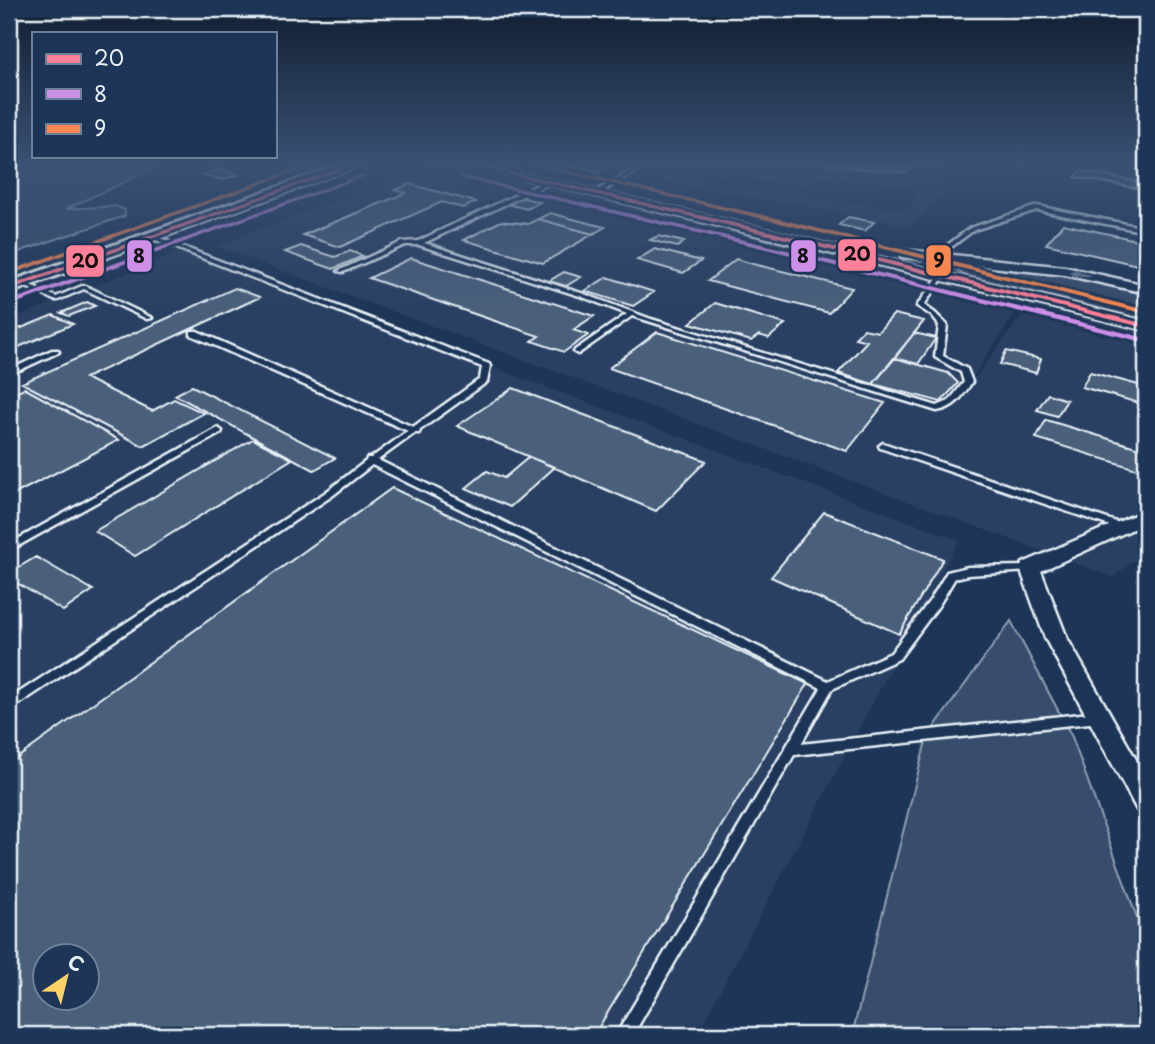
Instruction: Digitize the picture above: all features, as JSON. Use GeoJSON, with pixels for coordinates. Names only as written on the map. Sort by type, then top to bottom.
{"type":"FeatureCollection","features":[{"type":"Feature","properties":{"kind":"main road"},"geometry":{"type":"LineString","coordinates":[[15,285],[219,212]]}},
{"type":"Feature","properties":{"kind":"street"},"geometry":{"type":"LineString","coordinates":[[677,212],[1146,326]]}},
{"type":"Feature","properties":{"kind":"street"},"geometry":{"type":"LineString","coordinates":[[769,233],[932,259],[1065,271],[1146,289]]}},
{"type":"Feature","properties":{"kind":"street"},"geometry":{"type":"LineString","coordinates":[[1146,516],[1030,568],[1056,638],[1146,803]]}},
{"type":"Feature","properties":{"kind":"lane"},"geometry":{"type":"LineString","coordinates":[[419,243],[485,212]]}},
{"type":"Feature","properties":{"kind":"lane"},"geometry":{"type":"LineString","coordinates":[[932,259],[972,229],[1025,212]]}},
{"type":"Feature","properties":{"kind":"lane"},"geometry":{"type":"LineString","coordinates":[[1055,212],[1146,230]]}},
{"type":"Feature","properties":{"kind":"lane"},"geometry":{"type":"LineString","coordinates":[[9,705],[330,494],[370,460],[416,431],[484,380],[486,366],[150,236]]}},
{"type":"Feature","properties":{"kind":"lane"},"geometry":{"type":"LineString","coordinates":[[341,271],[404,243],[419,243],[631,314],[924,406],[948,408],[968,382],[968,376],[957,366],[939,357],[943,325],[933,314],[920,306],[942,275]]}},
{"type":"Feature","properties":{"kind":"lane"},"geometry":{"type":"LineString","coordinates":[[15,285],[56,299],[84,287],[149,318]]}},
{"type":"Feature","properties":{"kind":"lane"},"geometry":{"type":"LineString","coordinates":[[579,352],[631,314]]}},
{"type":"Feature","properties":{"kind":"lane"},"geometry":{"type":"LineString","coordinates":[[194,333],[416,431]]}},
{"type":"Feature","properties":{"kind":"lane"},"geometry":{"type":"LineString","coordinates":[[9,373],[55,352]]}},
{"type":"Feature","properties":{"kind":"lane"},"geometry":{"type":"LineString","coordinates":[[9,548],[218,430]]}},
{"type":"Feature","properties":{"kind":"lane"},"geometry":{"type":"LineString","coordinates":[[883,446],[1119,526]]}},
{"type":"Feature","properties":{"kind":"lane"},"geometry":{"type":"LineString","coordinates":[[370,460],[828,686]]}},
{"type":"Feature","properties":{"kind":"lane"},"geometry":{"type":"LineString","coordinates":[[624,1035],[828,686],[895,656],[935,602],[951,575],[968,570],[1030,568]]}},
{"type":"Feature","properties":{"kind":"lane"},"geometry":{"type":"LineString","coordinates":[[791,750],[1099,717]]}},
{"type":"Feature","properties":{"kind":"shaded area"},"geometry":{"type":"Polygon","coordinates":[[[9,212],[125,212],[125,216],[9,255],[9,212]]]}},
{"type":"Feature","properties":{"kind":"shaded area"},"geometry":{"type":"Polygon","coordinates":[[[305,212],[468,212],[407,241],[651,318],[425,243],[491,212],[654,212],[1024,300],[950,412],[1031,303],[1146,330],[1146,551],[1113,577],[215,246],[305,212]]]}},
{"type":"Feature","properties":{"kind":"shaded area"},"geometry":{"type":"Polygon","coordinates":[[[833,212],[926,212],[912,226],[833,212]]]}},
{"type":"Feature","properties":{"kind":"shaded area"},"geometry":{"type":"Polygon","coordinates":[[[180,252],[959,540],[697,1035],[9,1035],[9,320],[180,252]]]}},
{"type":"Feature","properties":{"kind":"shaded area"},"geometry":{"type":"Polygon","coordinates":[[[959,266],[1044,272],[1146,293],[1146,320],[964,275],[956,270],[959,266]]]}},
{"type":"Feature","properties":{"kind":"shaded area"},"geometry":{"type":"Polygon","coordinates":[[[1011,621],[1072,737],[1146,943],[1146,1035],[852,1035],[927,737],[1011,621]]]}},
{"type":"Feature","properties":{"kind":"building"},"geometry":{"type":"Polygon","coordinates":[[[360,212],[420,212],[340,247],[303,235],[360,212]]]}},
{"type":"Feature","properties":{"kind":"building"},"geometry":{"type":"Polygon","coordinates":[[[550,213],[605,227],[593,234],[538,219],[550,213]]]}},
{"type":"Feature","properties":{"kind":"building"},"geometry":{"type":"Polygon","coordinates":[[[848,217],[874,222],[865,231],[839,225],[848,217]]]}},
{"type":"Feature","properties":{"kind":"building"},"geometry":{"type":"Polygon","coordinates":[[[538,219],[593,234],[543,263],[464,240],[501,221],[528,224],[538,219]]]}},
{"type":"Feature","properties":{"kind":"building"},"geometry":{"type":"Polygon","coordinates":[[[1063,224],[1146,242],[1146,267],[1046,244],[1063,224]]]}},
{"type":"Feature","properties":{"kind":"building"},"geometry":{"type":"Polygon","coordinates":[[[658,236],[684,242],[677,247],[650,240],[658,236]]]}},
{"type":"Feature","properties":{"kind":"building"},"geometry":{"type":"Polygon","coordinates":[[[301,246],[335,257],[350,251],[363,256],[333,269],[285,252],[301,246]]]}},
{"type":"Feature","properties":{"kind":"building"},"geometry":{"type":"Polygon","coordinates":[[[655,249],[701,261],[683,273],[637,260],[655,249]]]}},
{"type":"Feature","properties":{"kind":"building"},"geometry":{"type":"Polygon","coordinates":[[[411,258],[594,316],[573,330],[588,335],[564,352],[532,341],[539,336],[369,278],[411,258]]]}},
{"type":"Feature","properties":{"kind":"building"},"geometry":{"type":"Polygon","coordinates":[[[736,259],[852,288],[829,313],[708,281],[736,259]]]}},
{"type":"Feature","properties":{"kind":"building"},"geometry":{"type":"Polygon","coordinates":[[[564,272],[581,277],[566,286],[549,281],[564,272]]]}},
{"type":"Feature","properties":{"kind":"building"},"geometry":{"type":"Polygon","coordinates":[[[607,277],[654,292],[633,306],[585,291],[607,277]]]}},
{"type":"Feature","properties":{"kind":"building"},"geometry":{"type":"Polygon","coordinates":[[[235,288],[260,297],[85,378],[152,411],[174,399],[204,413],[143,446],[22,383],[235,288]]]}},
{"type":"Feature","properties":{"kind":"building"},"geometry":{"type":"Polygon","coordinates":[[[87,302],[95,306],[69,316],[61,313],[87,302]]]}},
{"type":"Feature","properties":{"kind":"building"},"geometry":{"type":"Polygon","coordinates":[[[715,303],[785,324],[769,338],[759,335],[751,341],[690,323],[715,303]]]}},
{"type":"Feature","properties":{"kind":"building"},"geometry":{"type":"Polygon","coordinates":[[[894,314],[924,321],[873,384],[838,373],[867,341],[855,338],[864,329],[878,332],[894,314]]]}},
{"type":"Feature","properties":{"kind":"building"},"geometry":{"type":"Polygon","coordinates":[[[53,315],[73,324],[9,351],[9,333],[53,315]]]}},
{"type":"Feature","properties":{"kind":"building"},"geometry":{"type":"Polygon","coordinates":[[[657,332],[885,403],[847,451],[609,368],[657,332]]]}},
{"type":"Feature","properties":{"kind":"building"},"geometry":{"type":"Polygon","coordinates":[[[914,333],[936,338],[918,364],[895,358],[914,333]]]}},
{"type":"Feature","properties":{"kind":"building"},"geometry":{"type":"Polygon","coordinates":[[[1006,351],[1041,359],[1036,373],[1000,364],[1006,351]]]}},
{"type":"Feature","properties":{"kind":"building"},"geometry":{"type":"Polygon","coordinates":[[[895,358],[948,373],[958,383],[941,402],[873,384],[895,358]]]}},
{"type":"Feature","properties":{"kind":"building"},"geometry":{"type":"Polygon","coordinates":[[[1090,372],[1146,387],[1146,405],[1082,387],[1090,372]]]}},
{"type":"Feature","properties":{"kind":"building"},"geometry":{"type":"Polygon","coordinates":[[[192,386],[335,458],[314,470],[175,395],[192,386]]]}},
{"type":"Feature","properties":{"kind":"building"},"geometry":{"type":"Polygon","coordinates":[[[24,388],[119,440],[9,497],[9,395],[24,388]]]}},
{"type":"Feature","properties":{"kind":"building"},"geometry":{"type":"Polygon","coordinates":[[[513,388],[706,461],[656,511],[457,426],[513,388]]]}},
{"type":"Feature","properties":{"kind":"building"},"geometry":{"type":"Polygon","coordinates":[[[1048,394],[1067,400],[1057,416],[1037,410],[1048,394]]]}},
{"type":"Feature","properties":{"kind":"building"},"geometry":{"type":"Polygon","coordinates":[[[1046,420],[1146,450],[1146,472],[1036,438],[1046,420]]]}},
{"type":"Feature","properties":{"kind":"building"},"geometry":{"type":"Polygon","coordinates":[[[253,439],[292,459],[135,556],[95,531],[253,439]]]}},
{"type":"Feature","properties":{"kind":"building"},"geometry":{"type":"Polygon","coordinates":[[[529,457],[555,467],[510,507],[466,488],[487,471],[504,478],[529,457]]]}},
{"type":"Feature","properties":{"kind":"building"},"geometry":{"type":"Polygon","coordinates":[[[392,488],[808,684],[594,1035],[9,1035],[9,764],[392,488]]]}},
{"type":"Feature","properties":{"kind":"building"},"geometry":{"type":"Polygon","coordinates":[[[824,512],[943,559],[899,634],[771,577],[824,512]]]}},
{"type":"Feature","properties":{"kind":"building"},"geometry":{"type":"Polygon","coordinates":[[[36,557],[93,590],[63,611],[9,578],[9,573],[36,557]]]}},
{"type":"Feature","properties":{"kind":"transit line","name":"9"},"geometry":{"type":"LineString","coordinates":[[9,273],[181,212]]}},
{"type":"Feature","properties":{"kind":"transit line","name":"20"},"geometry":{"type":"LineString","coordinates":[[9,288],[222,212]]}},
{"type":"Feature","properties":{"kind":"transit line","name":"8"},"geometry":{"type":"LineString","coordinates":[[14,301],[263,212]]}},
{"type":"Feature","properties":{"kind":"transit line","name":"8"},"geometry":{"type":"LineString","coordinates":[[613,212],[1143,340]]}},
{"type":"Feature","properties":{"kind":"transit line","name":"20"},"geometry":{"type":"LineString","coordinates":[[677,212],[1146,326]]}},
{"type":"Feature","properties":{"kind":"transit line","name":"9"},"geometry":{"type":"LineString","coordinates":[[740,212],[1146,312]]}}]}
